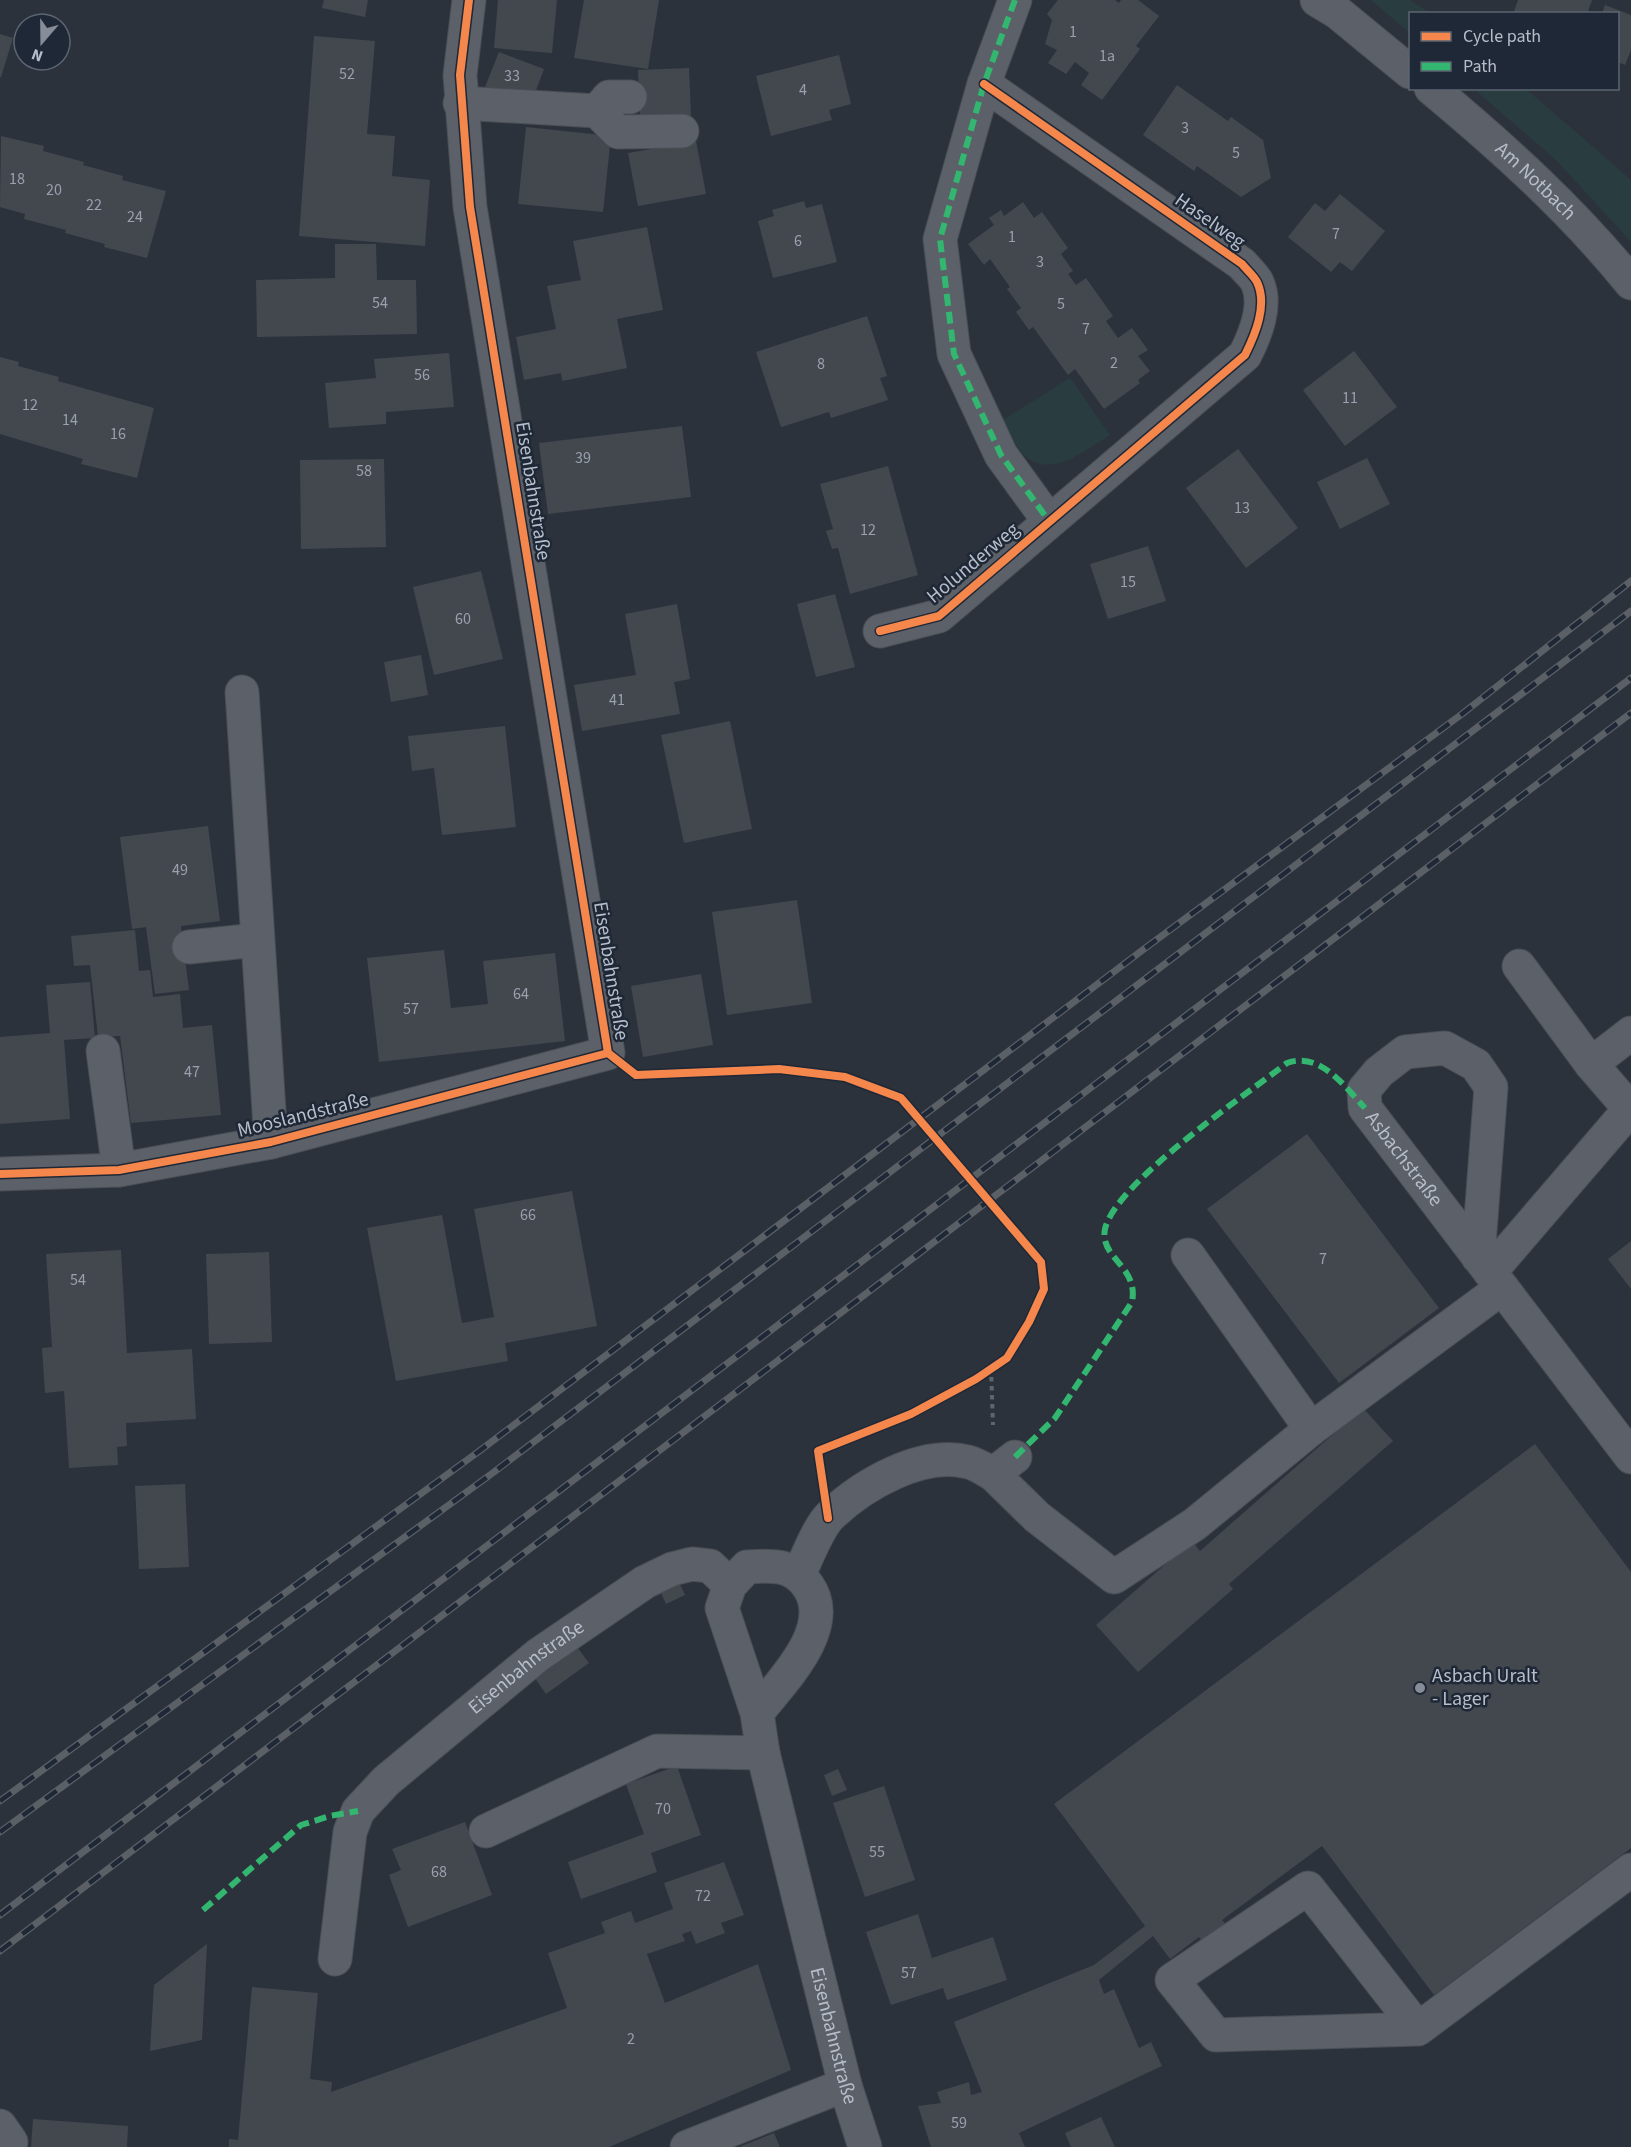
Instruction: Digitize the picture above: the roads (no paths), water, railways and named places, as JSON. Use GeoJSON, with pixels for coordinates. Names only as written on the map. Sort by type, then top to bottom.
{"type":"FeatureCollection","features":[{"type":"Feature","properties":{"kind":"street","name":"Eisenbahnstraße"},"geometry":{"type":"LineString","coordinates":[[469,0],[460,75],[460,103],[470,207],[608,1053]]}},
{"type":"Feature","properties":{"kind":"street","name":"Holunderweg"},"geometry":{"type":"LineString","coordinates":[[880,632],[939,616],[1049,521],[1001,455],[954,354],[940,239],[984,84],[1015,0]]}},
{"type":"Feature","properties":{"kind":"street"},"geometry":{"type":"LineString","coordinates":[[1317,0],[1337,12],[1409,71]]}},
{"type":"Feature","properties":{"kind":"street","name":"Haselweg"},"geometry":{"type":"LineString","coordinates":[[984,84],[1242,264],[1258,283],[1261,305],[1257,332],[1245,356],[1049,521]]}},
{"type":"Feature","properties":{"kind":"street","name":"Am Notbach"},"geometry":{"type":"LineString","coordinates":[[1433,90],[1470,121],[1600,245],[1631,283]]}},
{"type":"Feature","properties":{"kind":"street"},"geometry":{"type":"LineString","coordinates":[[597,111],[609,98],[630,97]]}},
{"type":"Feature","properties":{"kind":"street"},"geometry":{"type":"LineString","coordinates":[[460,103],[597,111],[618,132],[682,131]]}},
{"type":"Feature","properties":{"kind":"street","name":"Mooslandstraße"},"geometry":{"type":"LineString","coordinates":[[242,693],[271,1142]]}},
{"type":"Feature","properties":{"kind":"street"},"geometry":{"type":"LineString","coordinates":[[189,947],[257,940]]}},
{"type":"Feature","properties":{"kind":"street"},"geometry":{"type":"LineString","coordinates":[[799,1574],[828,1518],[871,1485],[907,1467],[940,1460],[1004,1465],[1037,1517],[1114,1577],[1195,1524],[1311,1429],[1490,1272],[1630,1109],[1591,1064],[1519,966]]}},
{"type":"Feature","properties":{"kind":"street"},"geometry":{"type":"LineString","coordinates":[[1591,1064],[1631,1033]]}},
{"type":"Feature","properties":{"kind":"street","name":"Asbachstraße"},"geometry":{"type":"LineString","coordinates":[[1490,1272],[1491,1087],[1476,1065],[1445,1048],[1405,1052],[1379,1072],[1364,1090],[1365,1108],[1631,1457]]}},
{"type":"Feature","properties":{"kind":"street"},"geometry":{"type":"LineString","coordinates":[[104,1051],[120,1170]]}},
{"type":"Feature","properties":{"kind":"street","name":"Mooslandstraße"},"geometry":{"type":"LineString","coordinates":[[0,1174],[120,1170],[271,1142],[608,1053]]}},
{"type":"Feature","properties":{"kind":"street"},"geometry":{"type":"LineString","coordinates":[[1188,1256],[1311,1429]]}},
{"type":"Feature","properties":{"kind":"street","name":"Eisenbahnstraße"},"geometry":{"type":"LineString","coordinates":[[335,1959],[350,1832],[358,1811],[386,1781],[538,1655],[645,1582],[672,1569],[692,1563],[710,1566],[730,1585],[722,1608],[757,1713],[763,1753],[845,2085],[865,2147]]}},
{"type":"Feature","properties":{"kind":"street"},"geometry":{"type":"LineString","coordinates":[[730,1585],[747,1567],[774,1565],[799,1574],[813,1594],[817,1616],[811,1640],[757,1713]]}},
{"type":"Feature","properties":{"kind":"street"},"geometry":{"type":"LineString","coordinates":[[486,1831],[657,1751],[763,1753]]}},
{"type":"Feature","properties":{"kind":"street"},"geometry":{"type":"LineString","coordinates":[[1418,2029],[1308,1888],[1172,1980],[1216,2035],[1418,2029],[1631,1870]]}},
{"type":"Feature","properties":{"kind":"street"},"geometry":{"type":"LineString","coordinates":[[687,2147],[845,2085]]}},
{"type":"Feature","properties":{"kind":"street"},"geometry":{"type":"LineString","coordinates":[[0,2126],[10,2142],[10,2147]]}},
{"type":"Feature","properties":{"kind":"railway"},"geometry":{"type":"LineString","coordinates":[[0,1801],[478,1452],[1144,949],[1462,714],[1631,581]]}},
{"type":"Feature","properties":{"kind":"railway"},"geometry":{"type":"LineString","coordinates":[[0,1832],[490,1475],[1631,611]]}},
{"type":"Feature","properties":{"kind":"railway"},"geometry":{"type":"LineString","coordinates":[[0,1915],[1631,678]]}},
{"type":"Feature","properties":{"kind":"railway"},"geometry":{"type":"LineString","coordinates":[[0,1951],[1631,713]]}},
{"type":"Feature","properties":{"kind":"place","name":"Asbach Uralt - Lager"},"geometry":{"type":"Point","coordinates":[1420,1688]}}]}
